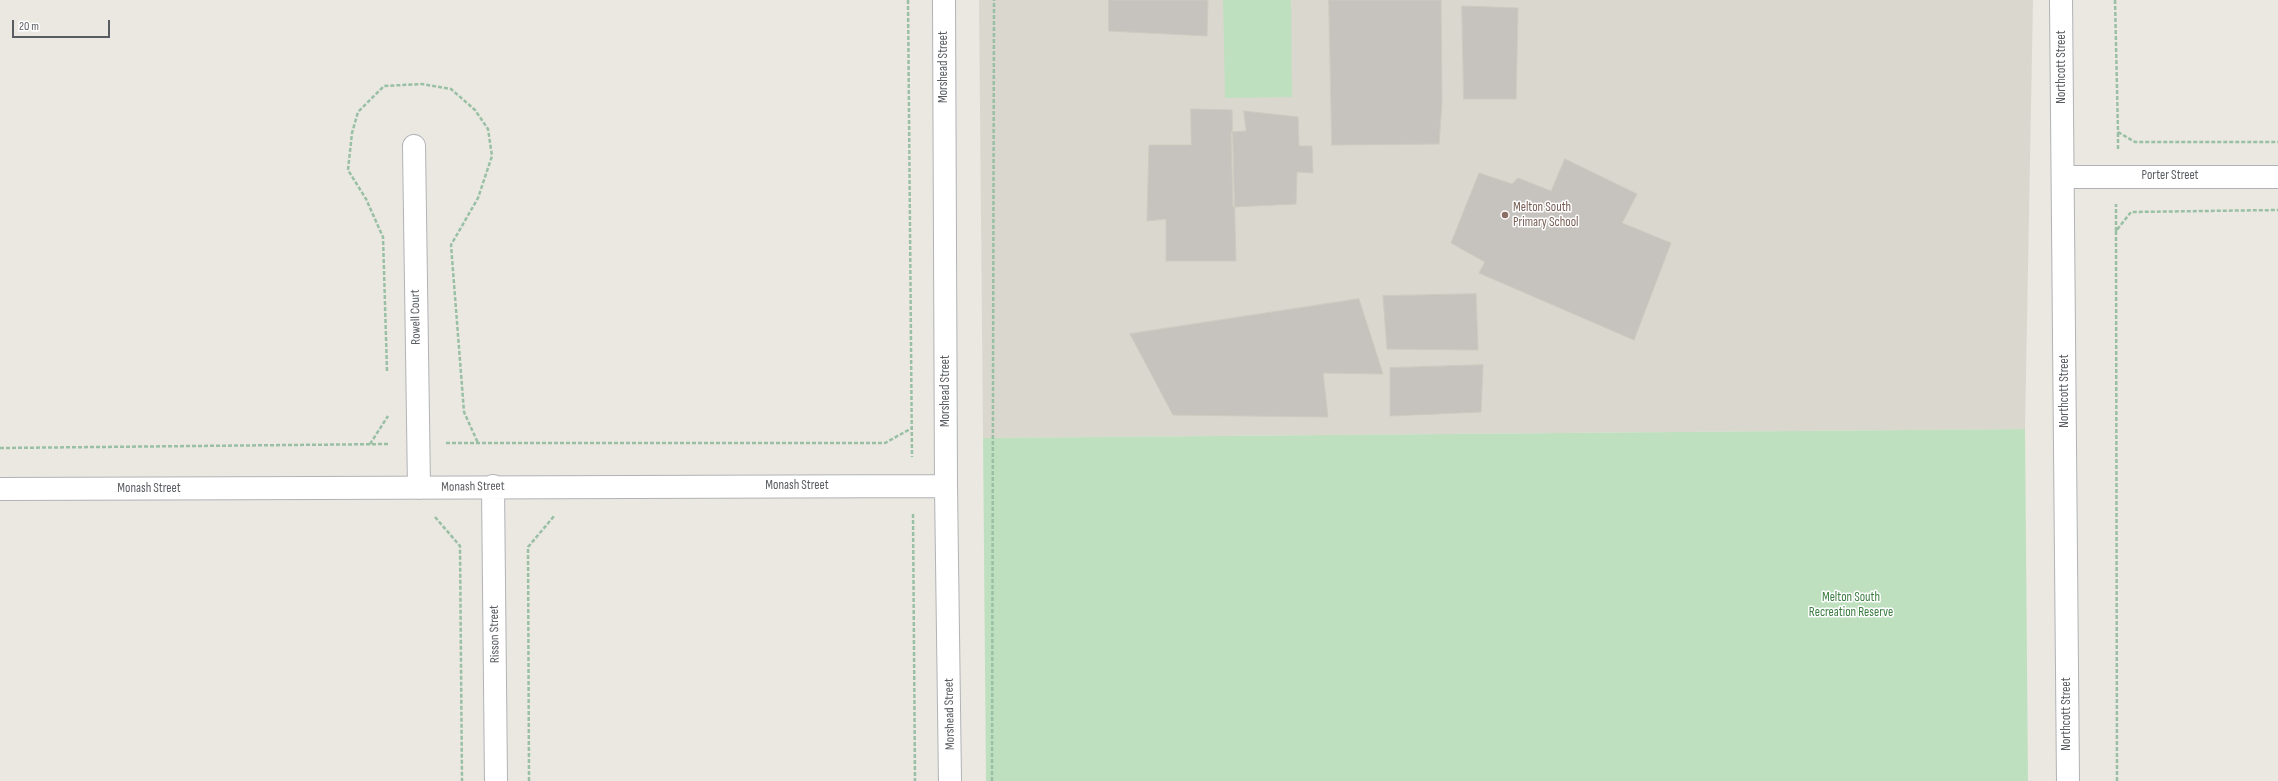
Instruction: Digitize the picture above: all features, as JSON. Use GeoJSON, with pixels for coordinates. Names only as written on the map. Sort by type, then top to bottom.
{"type":"FeatureCollection","features":[{"type":"Feature","properties":{"kind":"street","name":"Morshead Street"},"geometry":{"type":"LineString","coordinates":[[944,0],[946,486],[950,781]]}},
{"type":"Feature","properties":{"kind":"street","name":"Northcott Street"},"geometry":{"type":"LineString","coordinates":[[2061,0],[2068,781]]}},
{"type":"Feature","properties":{"kind":"street","name":"Rowell Court"},"geometry":{"type":"LineString","coordinates":[[414,146],[418,488]]}},
{"type":"Feature","properties":{"kind":"street","name":"Porter Street"},"geometry":{"type":"LineString","coordinates":[[2063,177],[2278,177]]}},
{"type":"Feature","properties":{"kind":"street","name":"Monash Street"},"geometry":{"type":"LineString","coordinates":[[0,489],[418,488],[493,486],[946,486]]}},
{"type":"Feature","properties":{"kind":"street","name":"Risson Street"},"geometry":{"type":"LineString","coordinates":[[493,486],[496,781]]}},
{"type":"Feature","properties":{"kind":"path"},"geometry":{"type":"LineString","coordinates":[[908,0],[912,487]]}},
{"type":"Feature","properties":{"kind":"path"},"geometry":{"type":"LineString","coordinates":[[992,781],[994,0]]}},
{"type":"Feature","properties":{"kind":"path"},"geometry":{"type":"LineString","coordinates":[[2115,0],[2118,132],[2135,142],[2278,142]]}},
{"type":"Feature","properties":{"kind":"path"},"geometry":{"type":"LineString","coordinates":[[2117,781],[2116,231],[2131,212],[2278,210]]}},
{"type":"Feature","properties":{"kind":"path"},"geometry":{"type":"LineString","coordinates":[[0,448],[418,443],[885,444],[912,428]]}},
{"type":"Feature","properties":{"kind":"path"},"geometry":{"type":"LineString","coordinates":[[430,512],[460,546],[462,781]]}},
{"type":"Feature","properties":{"kind":"path"},"geometry":{"type":"LineString","coordinates":[[529,781],[528,547],[558,512]]}},
{"type":"Feature","properties":{"kind":"path"},"geometry":{"type":"LineString","coordinates":[[905,512],[913,512],[915,781]]}},
{"type":"Feature","properties":{"kind":"shaded area","name":"Melton South Primary School"},"geometry":{"type":"Polygon","coordinates":[[[979,0],[2033,0],[2025,429],[983,438],[979,0]]]}},
{"type":"Feature","properties":{"kind":"green space"},"geometry":{"type":"Polygon","coordinates":[[[1223,0],[1291,0],[1292,97],[1225,98],[1223,0]]]}},
{"type":"Feature","properties":{"kind":"green space","name":"Melton South Recreation Reserve"},"geometry":{"type":"Polygon","coordinates":[[[2025,429],[2028,781],[986,781],[983,438],[2025,429]]]}},
{"type":"Feature","properties":{"kind":"building"},"geometry":{"type":"Polygon","coordinates":[[[1109,0],[1208,0],[1207,36],[1109,31],[1109,0]]]}},
{"type":"Feature","properties":{"kind":"building"},"geometry":{"type":"Polygon","coordinates":[[[1329,0],[1441,0],[1442,101],[1439,144],[1332,145],[1329,0]]]}},
{"type":"Feature","properties":{"kind":"building"},"geometry":{"type":"Polygon","coordinates":[[[1462,6],[1518,8],[1516,99],[1464,99],[1462,6]]]}},
{"type":"Feature","properties":{"kind":"building"},"geometry":{"type":"Polygon","coordinates":[[[1191,109],[1232,110],[1236,261],[1166,261],[1166,219],[1147,221],[1149,145],[1191,145],[1191,109]]]}},
{"type":"Feature","properties":{"kind":"building"},"geometry":{"type":"Polygon","coordinates":[[[1244,111],[1298,117],[1299,146],[1312,146],[1313,173],[1297,172],[1296,204],[1233,207],[1231,132],[1246,131],[1244,111]]]}},
{"type":"Feature","properties":{"kind":"building"},"geometry":{"type":"Polygon","coordinates":[[[1565,159],[1637,194],[1622,223],[1671,243],[1634,340],[1479,273],[1485,262],[1451,243],[1479,173],[1512,184],[1518,178],[1551,191],[1565,159]]]}},
{"type":"Feature","properties":{"kind":"building"},"geometry":{"type":"Polygon","coordinates":[[[1476,294],[1478,350],[1387,349],[1383,296],[1476,294]]]}},
{"type":"Feature","properties":{"kind":"building"},"geometry":{"type":"Polygon","coordinates":[[[1359,299],[1383,374],[1323,373],[1328,417],[1173,415],[1130,334],[1359,299]]]}},
{"type":"Feature","properties":{"kind":"building"},"geometry":{"type":"Polygon","coordinates":[[[1483,365],[1481,412],[1390,416],[1390,368],[1483,365]]]}},
{"type":"Feature","properties":{"kind":"place","name":"Melton South Primary School"},"geometry":{"type":"Point","coordinates":[1505,215]}}]}
